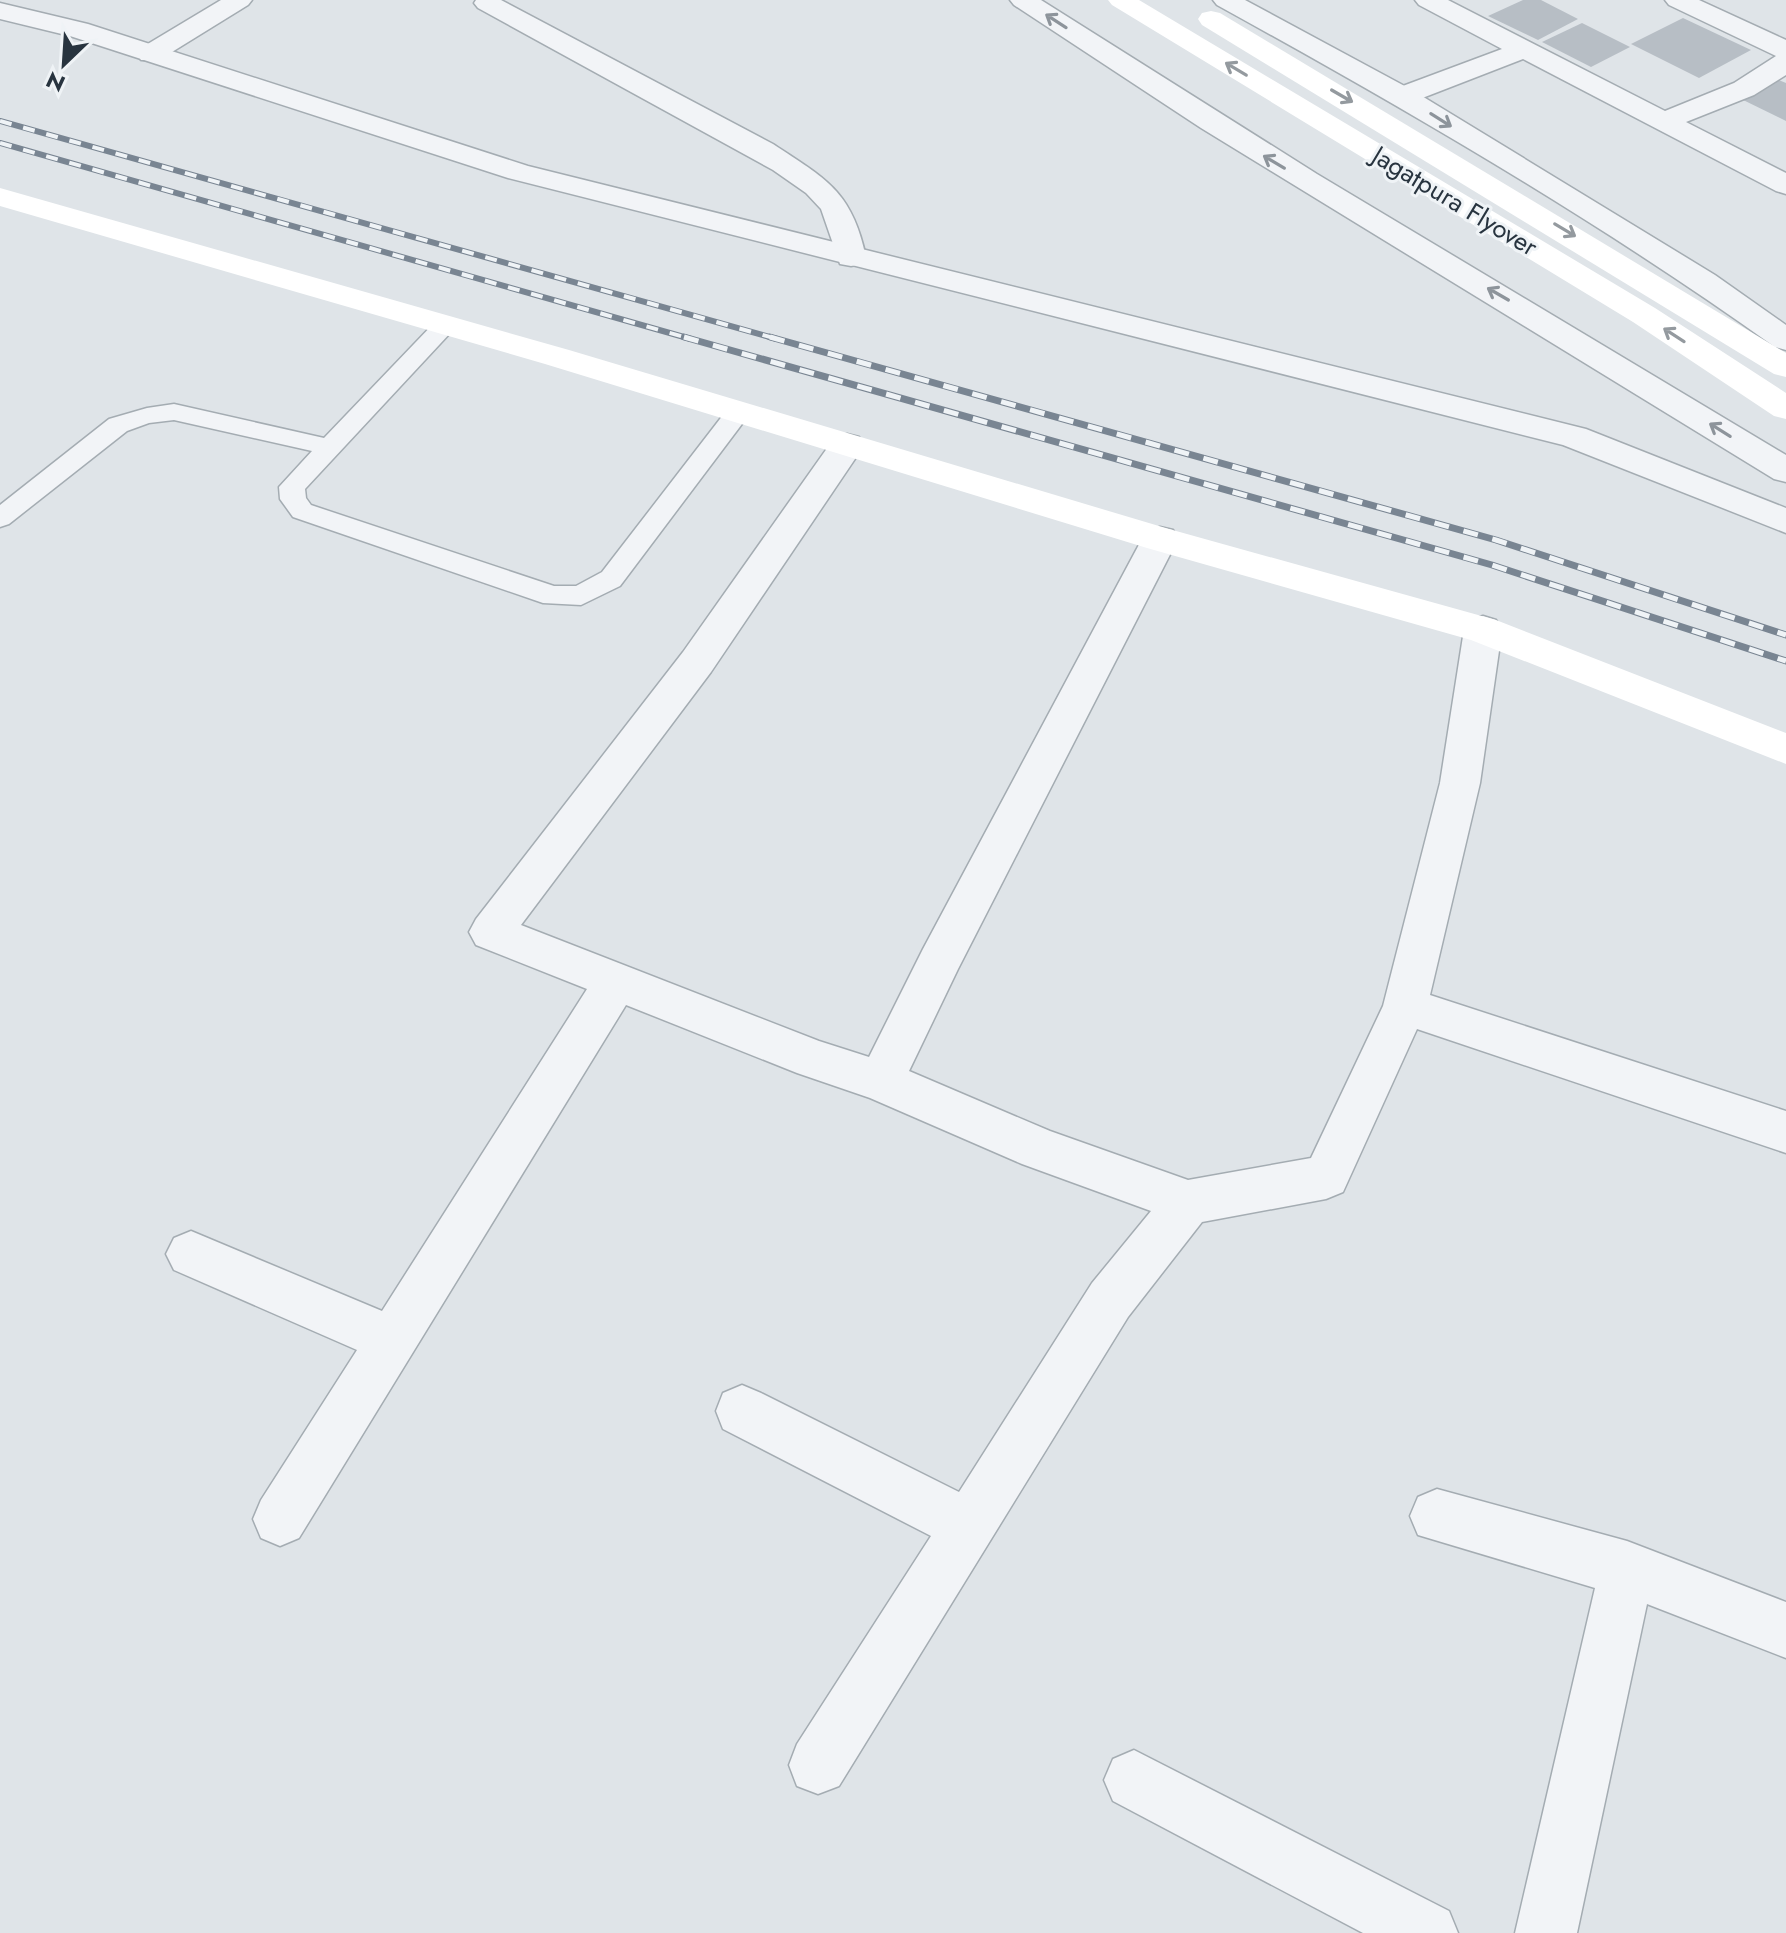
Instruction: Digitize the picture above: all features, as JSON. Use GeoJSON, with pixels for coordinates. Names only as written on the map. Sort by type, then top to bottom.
{"type":"FeatureCollection","features":[{"type":"Feature","properties":{"kind":"main road","name":"Jagatpura Flyover"},"geometry":{"type":"LineString","coordinates":[[1121,0],[1644,315],[1786,408]]}},
{"type":"Feature","properties":{"kind":"main road","name":"Jagatpura Flyover"},"geometry":{"type":"LineString","coordinates":[[1192,8],[1383,120],[1786,367]]}},
{"type":"Feature","properties":{"kind":"main road"},"geometry":{"type":"LineString","coordinates":[[0,197],[445,325],[1160,539],[1483,630],[1786,749]]}},
{"type":"Feature","properties":{"kind":"street"},"geometry":{"type":"LineString","coordinates":[[150,54],[239,0]]}},
{"type":"Feature","properties":{"kind":"street"},"geometry":{"type":"LineString","coordinates":[[1023,0],[1208,122],[1561,331],[1786,471]]}},
{"type":"Feature","properties":{"kind":"street"},"geometry":{"type":"LineString","coordinates":[[1226,0],[1402,96],[1704,282],[1786,340]]}},
{"type":"Feature","properties":{"kind":"street"},"geometry":{"type":"LineString","coordinates":[[1428,0],[1786,185]]}},
{"type":"Feature","properties":{"kind":"street"},"geometry":{"type":"LineString","coordinates":[[1678,0],[1786,50]]}},
{"type":"Feature","properties":{"kind":"street"},"geometry":{"type":"LineString","coordinates":[[487,3],[763,150],[791,169],[834,204],[842,219],[851,257]]}},
{"type":"Feature","properties":{"kind":"street"},"geometry":{"type":"LineString","coordinates":[[0,11],[79,30],[518,172],[1574,437],[1786,521]]}},
{"type":"Feature","properties":{"kind":"street"},"geometry":{"type":"LineString","coordinates":[[1402,96],[1523,50]]}},
{"type":"Feature","properties":{"kind":"street"},"geometry":{"type":"LineString","coordinates":[[1664,121],[1710,104],[1775,71],[1786,61]]}},
{"type":"Feature","properties":{"kind":"street"},"geometry":{"type":"LineString","coordinates":[[847,445],[697,662],[491,932],[813,1059],[881,1081],[1039,1149],[1188,1202],[1326,1177],[1405,1006],[1460,783],[1483,630]]}},
{"type":"Feature","properties":{"kind":"street"},"geometry":{"type":"LineString","coordinates":[[881,1081],[939,962],[1160,539]]}},
{"type":"Feature","properties":{"kind":"street"},"geometry":{"type":"LineString","coordinates":[[280,1519],[617,980]]}},
{"type":"Feature","properties":{"kind":"street"},"geometry":{"type":"LineString","coordinates":[[1405,1006],[1786,1132]]}},
{"type":"Feature","properties":{"kind":"street"},"geometry":{"type":"LineString","coordinates":[[818,1765],[1110,1300],[1188,1202]]}},
{"type":"Feature","properties":{"kind":"street"},"geometry":{"type":"LineString","coordinates":[[191,1254],[392,1340]]}},
{"type":"Feature","properties":{"kind":"street"},"geometry":{"type":"LineString","coordinates":[[742,1411],[969,1526]]}},
{"type":"Feature","properties":{"kind":"street"},"geometry":{"type":"LineString","coordinates":[[1437,1516],[1627,1569],[1786,1630]]}},
{"type":"Feature","properties":{"kind":"street"},"geometry":{"type":"LineString","coordinates":[[1546,1933],[1627,1569]]}},
{"type":"Feature","properties":{"kind":"street"},"geometry":{"type":"LineString","coordinates":[[1134,1780],[1427,1933]]}},
{"type":"Feature","properties":{"kind":"lane"},"geometry":{"type":"LineString","coordinates":[[445,325],[292,487],[293,499],[302,511],[553,596],[581,595],[611,579],[739,412]]}},
{"type":"Feature","properties":{"kind":"lane"},"geometry":{"type":"LineString","coordinates":[[0,518],[118,425],[147,416],[174,412],[329,447]]}},
{"type":"Feature","properties":{"kind":"building"},"geometry":{"type":"Polygon","coordinates":[[[1523,0],[1541,0],[1578,19],[1538,40],[1488,16],[1523,0]]]}},
{"type":"Feature","properties":{"kind":"building"},"geometry":{"type":"Polygon","coordinates":[[[1683,18],[1751,50],[1699,78],[1631,44],[1683,18]]]}},
{"type":"Feature","properties":{"kind":"building"},"geometry":{"type":"Polygon","coordinates":[[[1582,23],[1630,47],[1591,67],[1542,42],[1582,23]]]}},
{"type":"Feature","properties":{"kind":"building"},"geometry":{"type":"Polygon","coordinates":[[[1774,78],[1786,83],[1786,121],[1737,97],[1774,78]]]}},
{"type":"Feature","properties":{"kind":"railway"},"geometry":{"type":"LineString","coordinates":[[0,121],[777,339]]}},
{"type":"Feature","properties":{"kind":"railway"},"geometry":{"type":"LineString","coordinates":[[0,143],[691,339]]}},
{"type":"Feature","properties":{"kind":"railway"},"geometry":{"type":"LineString","coordinates":[[684,337],[1492,565],[1786,661]]}},
{"type":"Feature","properties":{"kind":"railway"},"geometry":{"type":"LineString","coordinates":[[770,337],[1496,540],[1786,635]]}}]}
